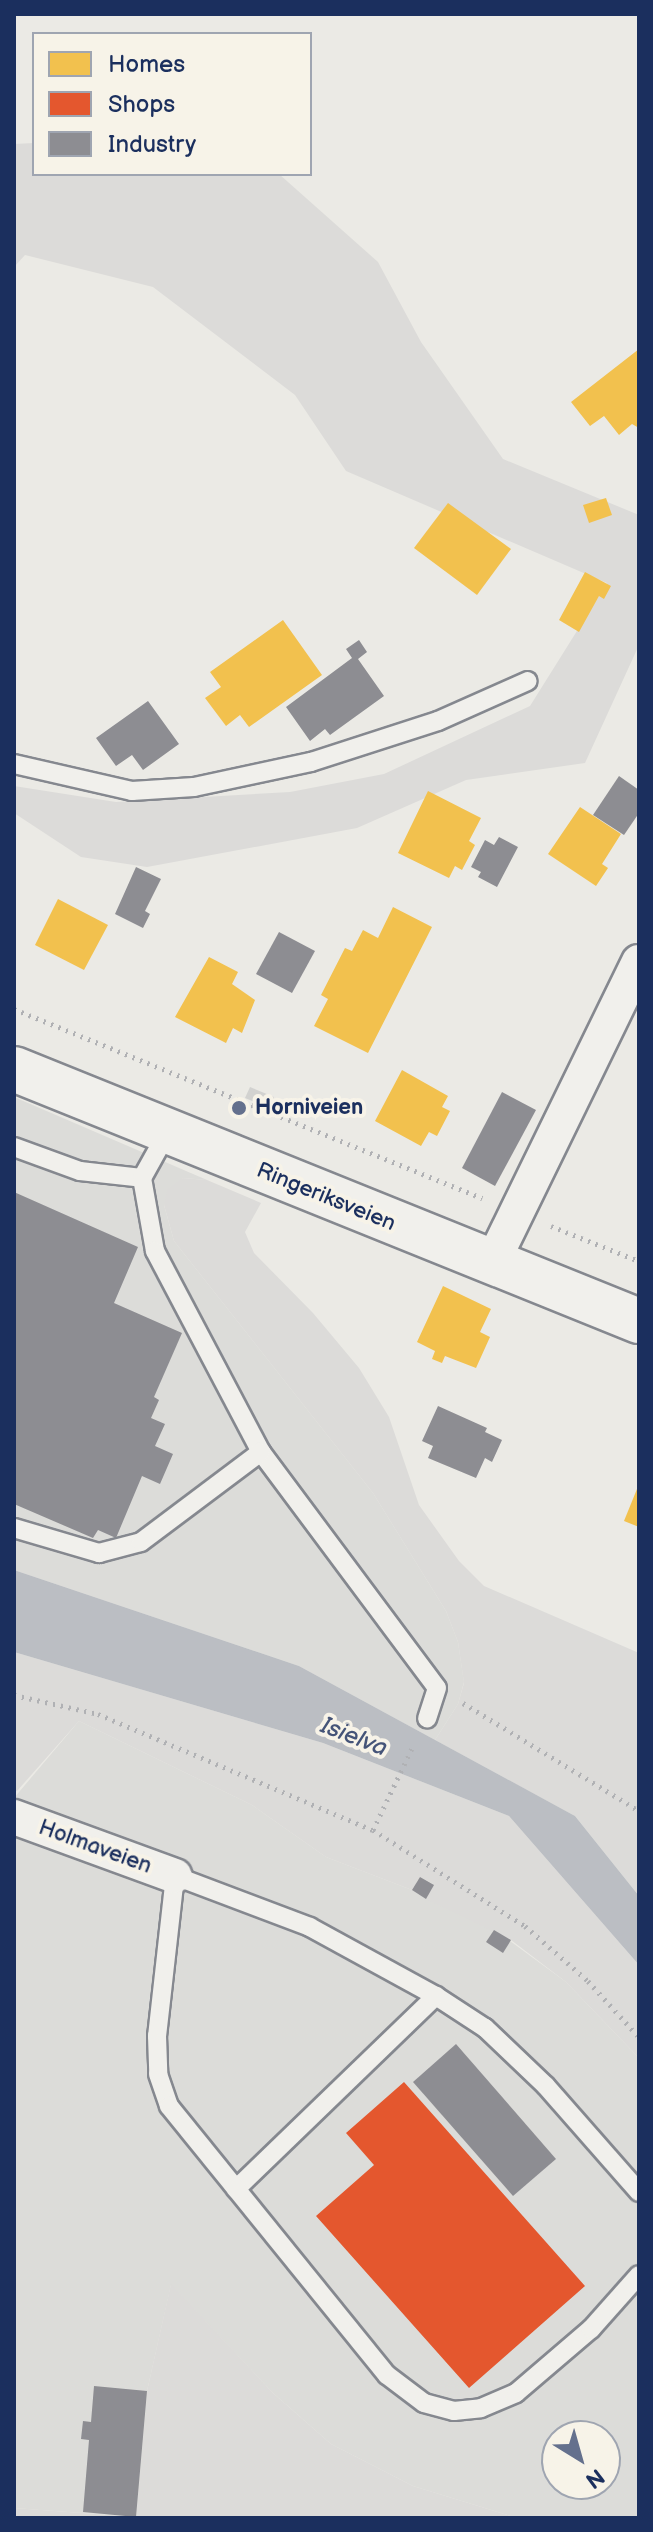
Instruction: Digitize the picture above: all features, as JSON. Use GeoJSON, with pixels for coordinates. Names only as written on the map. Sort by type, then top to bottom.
{"type":"FeatureCollection","features":[{"type":"Feature","properties":{"kind":"main road","name":"Ringeriksveien"},"geometry":{"type":"LineString","coordinates":[[14,1069],[639,1321]]}},
{"type":"Feature","properties":{"kind":"street"},"geometry":{"type":"LineString","coordinates":[[492,1263],[639,962]]}},
{"type":"Feature","properties":{"kind":"street","name":"Holmaveien"},"geometry":{"type":"LineString","coordinates":[[14,1817],[175,1876]]}},
{"type":"Feature","properties":{"kind":"lane"},"geometry":{"type":"LineString","coordinates":[[14,764],[132,791],[194,787],[325,757],[438,721],[528,681]]}},
{"type":"Feature","properties":{"kind":"lane"},"geometry":{"type":"LineString","coordinates":[[167,1133],[142,1178],[155,1251],[261,1452],[437,1688],[427,1718]]}},
{"type":"Feature","properties":{"kind":"lane"},"geometry":{"type":"LineString","coordinates":[[14,1147],[80,1171],[142,1178]]}},
{"type":"Feature","properties":{"kind":"lane"},"geometry":{"type":"LineString","coordinates":[[14,1528],[99,1553],[141,1542],[261,1452]]}},
{"type":"Feature","properties":{"kind":"lane"},"geometry":{"type":"LineString","coordinates":[[639,2192],[546,2086],[485,2028],[436,1996],[310,1927],[175,1876],[157,2036],[158,2074],[169,2106],[387,2375],[424,2403],[454,2411],[481,2408],[516,2393],[591,2329],[639,2275]]}},
{"type":"Feature","properties":{"kind":"lane"},"geometry":{"type":"LineString","coordinates":[[236,2189],[436,1996]]}},
{"type":"Feature","properties":{"kind":"path"},"geometry":{"type":"LineString","coordinates":[[14,1009],[639,1261]]}},
{"type":"Feature","properties":{"kind":"path"},"geometry":{"type":"LineString","coordinates":[[437,1688],[639,1811]]}},
{"type":"Feature","properties":{"kind":"path"},"geometry":{"type":"LineString","coordinates":[[14,1695],[98,1714],[373,1830],[525,1926],[588,1981],[639,2037]]}},
{"type":"Feature","properties":{"kind":"path"},"geometry":{"type":"LineString","coordinates":[[373,1830],[427,1718]]}},
{"type":"Feature","properties":{"kind":"shaded area"},"geometry":{"type":"Polygon","coordinates":[[[32,143],[32,176],[281,176],[378,262],[421,342],[503,459],[639,515],[639,645],[585,763],[466,780],[357,828],[147,867],[81,857],[14,813],[14,786],[116,802],[290,792],[384,774],[530,706],[607,583],[346,471],[295,395],[153,287],[25,255],[14,267],[14,144],[32,143]]]}},
{"type":"Feature","properties":{"kind":"shaded area"},"geometry":{"type":"Polygon","coordinates":[[[14,1097],[207,1180],[183,1178],[164,1205],[174,1241],[373,1493],[446,1611],[458,1642],[464,1682],[458,1704],[435,1740],[299,1666],[14,1570],[14,1097]]]}},
{"type":"Feature","properties":{"kind":"shaded area"},"geometry":{"type":"Polygon","coordinates":[[[183,1178],[207,1180],[261,1203],[245,1232],[254,1253],[313,1313],[359,1368],[389,1417],[419,1505],[459,1561],[484,1586],[639,1653],[639,1896],[575,1816],[435,1740],[458,1704],[464,1683],[458,1642],[446,1611],[373,1493],[174,1241],[164,1205],[167,1190],[183,1178]]]}},
{"type":"Feature","properties":{"kind":"shaded area"},"geometry":{"type":"Polygon","coordinates":[[[14,1652],[323,1743],[509,1816],[639,1965],[639,2058],[566,1982],[511,1940],[426,1899],[433,1884],[420,1877],[412,1890],[326,1857],[252,1805],[79,1721],[17,1791],[14,1790],[14,1652]]]}},
{"type":"Feature","properties":{"kind":"shaded area"},"geometry":{"type":"Polygon","coordinates":[[[79,1721],[252,1805],[326,1857],[412,1890],[420,1877],[434,1885],[566,1982],[639,2058],[639,2518],[517,2518],[413,2486],[331,2444],[273,2393],[171,2285],[147,2391],[136,2517],[14,2508],[14,1798],[79,1721]]]}},
{"type":"Feature","properties":{"kind":"shaded area"},"geometry":{"type":"Polygon","coordinates":[[[171,2284],[273,2393],[331,2444],[413,2486],[517,2518],[14,2518],[14,2508],[136,2517],[147,2391],[171,2284]]]}},
{"type":"Feature","properties":{"kind":"water","name":"Isielva"},"geometry":{"type":"Polygon","coordinates":[[[14,1570],[299,1666],[575,1816],[639,1896],[639,1965],[509,1816],[323,1743],[14,1652],[14,1570]]]}},
{"type":"Feature","properties":{"kind":"building: Homes"},"geometry":{"type":"Polygon","coordinates":[[[639,349],[639,428],[632,424],[619,435],[604,416],[590,426],[571,402],[639,349]]]}},
{"type":"Feature","properties":{"kind":"building: Homes"},"geometry":{"type":"Polygon","coordinates":[[[606,498],[612,515],[589,523],[583,505],[606,498]]]}},
{"type":"Feature","properties":{"kind":"building: Homes"},"geometry":{"type":"Polygon","coordinates":[[[448,503],[511,549],[477,595],[414,548],[448,503]]]}},
{"type":"Feature","properties":{"kind":"building: Homes"},"geometry":{"type":"Polygon","coordinates":[[[585,572],[611,586],[604,599],[599,596],[579,632],[559,620],[585,572]]]}},
{"type":"Feature","properties":{"kind":"building: Homes"},"geometry":{"type":"Polygon","coordinates":[[[283,620],[322,675],[249,727],[240,715],[226,726],[205,698],[221,687],[210,672],[283,620]]]}},
{"type":"Feature","properties":{"kind":"building: Homes"},"geometry":{"type":"Polygon","coordinates":[[[428,791],[481,818],[469,841],[475,845],[462,870],[455,866],[449,878],[398,853],[428,791]]]}},
{"type":"Feature","properties":{"kind":"building: Homes"},"geometry":{"type":"Polygon","coordinates":[[[580,807],[621,834],[602,864],[608,868],[596,886],[548,854],[580,807]]]}},
{"type":"Feature","properties":{"kind":"building: Homes"},"geometry":{"type":"Polygon","coordinates":[[[58,899],[108,925],[84,970],[35,945],[58,899]]]}},
{"type":"Feature","properties":{"kind":"building: Homes"},"geometry":{"type":"Polygon","coordinates":[[[393,907],[432,927],[368,1053],[314,1026],[328,999],[321,995],[345,948],[352,951],[363,930],[378,938],[393,907]]]}},
{"type":"Feature","properties":{"kind":"building: Homes"},"geometry":{"type":"Polygon","coordinates":[[[209,957],[238,972],[232,984],[255,1000],[242,1033],[233,1028],[226,1043],[175,1017],[209,957]]]}},
{"type":"Feature","properties":{"kind":"building: Homes"},"geometry":{"type":"Polygon","coordinates":[[[402,1070],[448,1096],[442,1107],[450,1111],[437,1136],[429,1132],[421,1146],[375,1121],[402,1070]]]}},
{"type":"Feature","properties":{"kind":"building: Homes"},"geometry":{"type":"Polygon","coordinates":[[[443,1286],[491,1309],[480,1332],[490,1337],[476,1368],[445,1356],[442,1363],[432,1359],[435,1351],[417,1342],[443,1286]]]}},
{"type":"Feature","properties":{"kind":"building: Homes"},"geometry":{"type":"Polygon","coordinates":[[[639,1484],[639,1527],[624,1521],[639,1484]]]}},
{"type":"Feature","properties":{"kind":"building: Shops"},"geometry":{"type":"Polygon","coordinates":[[[404,2082],[585,2286],[469,2388],[316,2216],[374,2165],[346,2133],[404,2082]]]}},
{"type":"Feature","properties":{"kind":"building: Industry"},"geometry":{"type":"Polygon","coordinates":[[[359,640],[367,652],[358,659],[384,696],[330,735],[325,729],[310,741],[286,707],[352,658],[346,649],[359,640]]]}},
{"type":"Feature","properties":{"kind":"building: Industry"},"geometry":{"type":"Polygon","coordinates":[[[148,701],[179,744],[143,770],[132,755],[116,766],[96,738],[148,701]]]}},
{"type":"Feature","properties":{"kind":"building: Industry"},"geometry":{"type":"Polygon","coordinates":[[[619,776],[639,790],[639,813],[624,835],[593,815],[619,776]]]}},
{"type":"Feature","properties":{"kind":"building: Industry"},"geometry":{"type":"Polygon","coordinates":[[[499,837],[518,847],[497,887],[478,877],[481,872],[471,867],[485,840],[494,845],[499,837]]]}},
{"type":"Feature","properties":{"kind":"building: Industry"},"geometry":{"type":"Polygon","coordinates":[[[136,867],[161,879],[145,911],[150,914],[143,928],[115,914],[136,867]]]}},
{"type":"Feature","properties":{"kind":"building: Industry"},"geometry":{"type":"Polygon","coordinates":[[[279,932],[315,951],[292,993],[256,974],[279,932]]]}},
{"type":"Feature","properties":{"kind":"building: Industry"},"geometry":{"type":"Polygon","coordinates":[[[502,1092],[536,1110],[495,1186],[462,1168],[502,1092]]]}},
{"type":"Feature","properties":{"kind":"building: Industry"},"geometry":{"type":"Polygon","coordinates":[[[14,1192],[138,1247],[114,1303],[182,1333],[154,1397],[159,1400],[151,1418],[165,1424],[155,1446],[173,1454],[160,1484],[142,1476],[116,1538],[98,1530],[93,1538],[14,1504],[14,1192]]]}},
{"type":"Feature","properties":{"kind":"building: Industry"},"geometry":{"type":"Polygon","coordinates":[[[438,1406],[487,1428],[485,1432],[502,1440],[492,1462],[485,1458],[476,1478],[428,1458],[433,1446],[422,1441],[438,1406]]]}},
{"type":"Feature","properties":{"kind":"building: Industry"},"geometry":{"type":"Polygon","coordinates":[[[420,1877],[434,1885],[426,1899],[412,1890],[420,1877]]]}},
{"type":"Feature","properties":{"kind":"building: Industry"},"geometry":{"type":"Polygon","coordinates":[[[494,1930],[511,1940],[503,1953],[486,1942],[494,1930]]]}},
{"type":"Feature","properties":{"kind":"building: Industry"},"geometry":{"type":"Polygon","coordinates":[[[456,2044],[556,2159],[513,2196],[413,2082],[456,2044]]]}},
{"type":"Feature","properties":{"kind":"building: Industry"},"geometry":{"type":"Polygon","coordinates":[[[94,2386],[147,2391],[136,2517],[83,2512],[89,2440],[81,2439],[83,2421],[91,2422],[94,2386]]]}},
{"type":"Feature","properties":{"kind":"building: Other"},"geometry":{"type":"Polygon","coordinates":[[[250,1087],[274,1097],[270,1108],[245,1098],[250,1087]]]}},
{"type":"Feature","properties":{"kind":"place","name":"Horniveien"},"geometry":{"type":"Point","coordinates":[239,1108]}}]}
